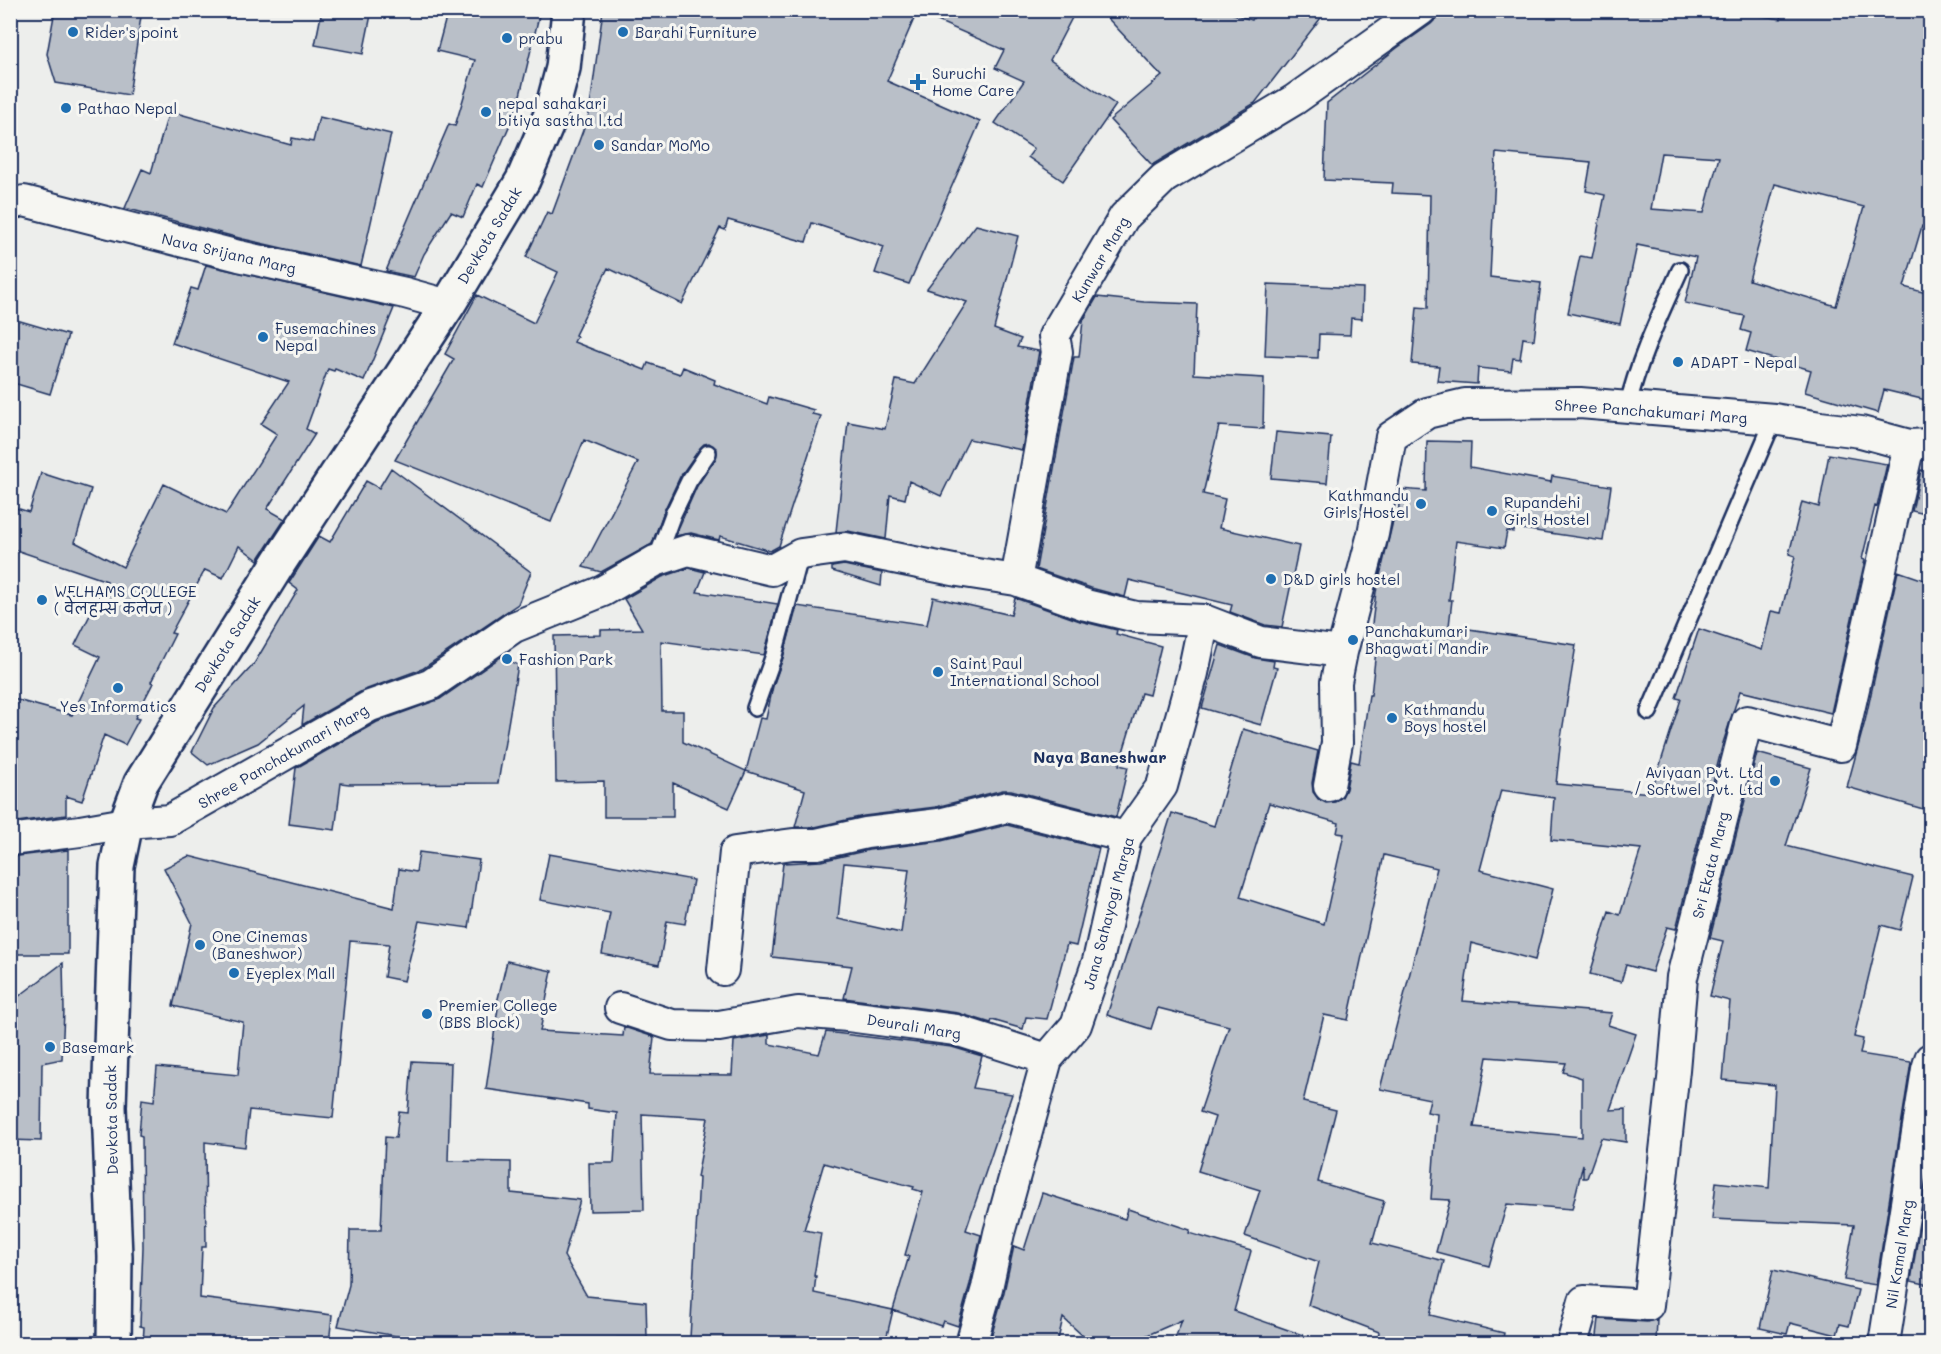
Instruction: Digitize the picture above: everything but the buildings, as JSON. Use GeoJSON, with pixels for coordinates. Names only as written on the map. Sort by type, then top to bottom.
{"type":"FeatureCollection","features":[{"type":"Feature","properties":{"kind":"main road","name":"Devkota Sadak"},"geometry":{"type":"LineString","coordinates":[[114,1344],[115,1257],[109,1107],[117,866],[126,823],[141,783],[280,561],[448,305],[523,180],[550,117],[563,68],[569,10]]}},
{"type":"Feature","properties":{"kind":"street","name":"Kunwar Marg"},"geometry":{"type":"LineString","coordinates":[[1017,580],[1057,352],[1054,336],[1124,217],[1164,178],[1294,100],[1421,10]]}},
{"type":"Feature","properties":{"kind":"street","name":"Nava Srijana Marg"},"geometry":{"type":"LineString","coordinates":[[10,204],[24,201],[239,256],[405,293],[448,305]]}},
{"type":"Feature","properties":{"kind":"street","name":"Shree Panchakumari Marg"},"geometry":{"type":"LineString","coordinates":[[10,840],[126,823],[170,820],[370,706],[430,685],[514,627],[603,591],[655,561],[688,550],[772,570],[801,554],[845,548],[958,571],[1017,580],[1086,605],[1136,617],[1204,620],[1261,642],[1342,652],[1372,534],[1391,437],[1427,413],[1465,404],[1580,403],[1774,418],[1920,444]]}},
{"type":"Feature","properties":{"kind":"street","name":"Sri Ekata Marg"},"geometry":{"type":"LineString","coordinates":[[1572,1344],[1584,1301],[1648,1305],[1682,977],[1747,721],[1841,746],[1920,444]]}},
{"type":"Feature","properties":{"kind":"street","name":"Jana Sahayogi Marga"},"geometry":{"type":"LineString","coordinates":[[971,1344],[1047,1059],[1076,1025],[1098,961],[1126,837],[1162,786],[1193,673],[1204,620]]}},
{"type":"Feature","properties":{"kind":"street"},"geometry":{"type":"LineString","coordinates":[[1329,786],[1337,743],[1336,682],[1342,652]]}},
{"type":"Feature","properties":{"kind":"street"},"geometry":{"type":"LineString","coordinates":[[723,970],[735,852],[793,844],[817,844],[866,833],[939,824],[1006,807],[1126,837]]}},
{"type":"Feature","properties":{"kind":"street","name":"Deurali Marg"},"geometry":{"type":"LineString","coordinates":[[620,1008],[672,1025],[719,1026],[798,1012],[848,1016],[956,1030],[1047,1059]]}},
{"type":"Feature","properties":{"kind":"street","name":"Nil Kamal Marg"},"geometry":{"type":"LineString","coordinates":[[1884,1344],[1930,1059]]}},
{"type":"Feature","properties":{"kind":"lane"},"geometry":{"type":"LineString","coordinates":[[1627,408],[1642,355],[1680,270]]}},
{"type":"Feature","properties":{"kind":"lane"},"geometry":{"type":"LineString","coordinates":[[1649,712],[1774,418]]}},
{"type":"Feature","properties":{"kind":"lane"},"geometry":{"type":"LineString","coordinates":[[655,561],[689,480],[708,453]]}},
{"type":"Feature","properties":{"kind":"lane"},"geometry":{"type":"LineString","coordinates":[[755,708],[774,655],[801,554]]}},
{"type":"Feature","properties":{"kind":"place","name":"Rider's point"},"geometry":{"type":"Point","coordinates":[73,32]}},
{"type":"Feature","properties":{"kind":"place","name":"Barahi Furniture"},"geometry":{"type":"Point","coordinates":[623,32]}},
{"type":"Feature","properties":{"kind":"place","name":"prabu"},"geometry":{"type":"Point","coordinates":[507,38]}},
{"type":"Feature","properties":{"kind":"place","name":"Suruchi Home Care"},"geometry":{"type":"Point","coordinates":[918,82]}},
{"type":"Feature","properties":{"kind":"place","name":"Pathao Nepal"},"geometry":{"type":"Point","coordinates":[66,108]}},
{"type":"Feature","properties":{"kind":"place","name":"nepal sahakari bitiya sastha l.td"},"geometry":{"type":"Point","coordinates":[486,112]}},
{"type":"Feature","properties":{"kind":"place","name":"Sandar MoMo"},"geometry":{"type":"Point","coordinates":[599,145]}},
{"type":"Feature","properties":{"kind":"place","name":"Fusemachines Nepal"},"geometry":{"type":"Point","coordinates":[263,337]}},
{"type":"Feature","properties":{"kind":"place","name":"ADAPT - Nepal"},"geometry":{"type":"Point","coordinates":[1678,362]}},
{"type":"Feature","properties":{"kind":"place","name":"Kathmandu Girls Hostel"},"geometry":{"type":"Point","coordinates":[1421,504]}},
{"type":"Feature","properties":{"kind":"place","name":"Rupandehi Girls Hostel"},"geometry":{"type":"Point","coordinates":[1492,511]}},
{"type":"Feature","properties":{"kind":"place","name":"D&D girls hostel"},"geometry":{"type":"Point","coordinates":[1271,579]}},
{"type":"Feature","properties":{"kind":"place","name":"WELHAMS COLLEGE ( वेलहम्स कलेज )"},"geometry":{"type":"Point","coordinates":[42,600]}},
{"type":"Feature","properties":{"kind":"place","name":"Panchakumari Bhagwati Mandir"},"geometry":{"type":"Point","coordinates":[1353,640]}},
{"type":"Feature","properties":{"kind":"place","name":"Fashion Park"},"geometry":{"type":"Point","coordinates":[507,659]}},
{"type":"Feature","properties":{"kind":"place","name":"Saint Paul International School"},"geometry":{"type":"Point","coordinates":[938,672]}},
{"type":"Feature","properties":{"kind":"place","name":"Yes Informatics"},"geometry":{"type":"Point","coordinates":[118,688]}},
{"type":"Feature","properties":{"kind":"place","name":"Kathmandu Boys hostel"},"geometry":{"type":"Point","coordinates":[1392,718]}},
{"type":"Feature","properties":{"kind":"place","name":"Aviyaan Pvt. Ltd / Softwel Pvt. Ltd"},"geometry":{"type":"Point","coordinates":[1775,781]}},
{"type":"Feature","properties":{"kind":"place","name":"One Cinemas (Baneshwor)"},"geometry":{"type":"Point","coordinates":[200,945]}},
{"type":"Feature","properties":{"kind":"place","name":"Eyeplex Mall"},"geometry":{"type":"Point","coordinates":[234,973]}},
{"type":"Feature","properties":{"kind":"place","name":"Premier College (BBS Block)"},"geometry":{"type":"Point","coordinates":[427,1014]}},
{"type":"Feature","properties":{"kind":"place","name":"Basemark"},"geometry":{"type":"Point","coordinates":[50,1047]}},
{"type":"Feature","properties":{"kind":"district","name":"Naya Baneshwar"},"geometry":{"type":"Point","coordinates":[1100,756]}}]}
